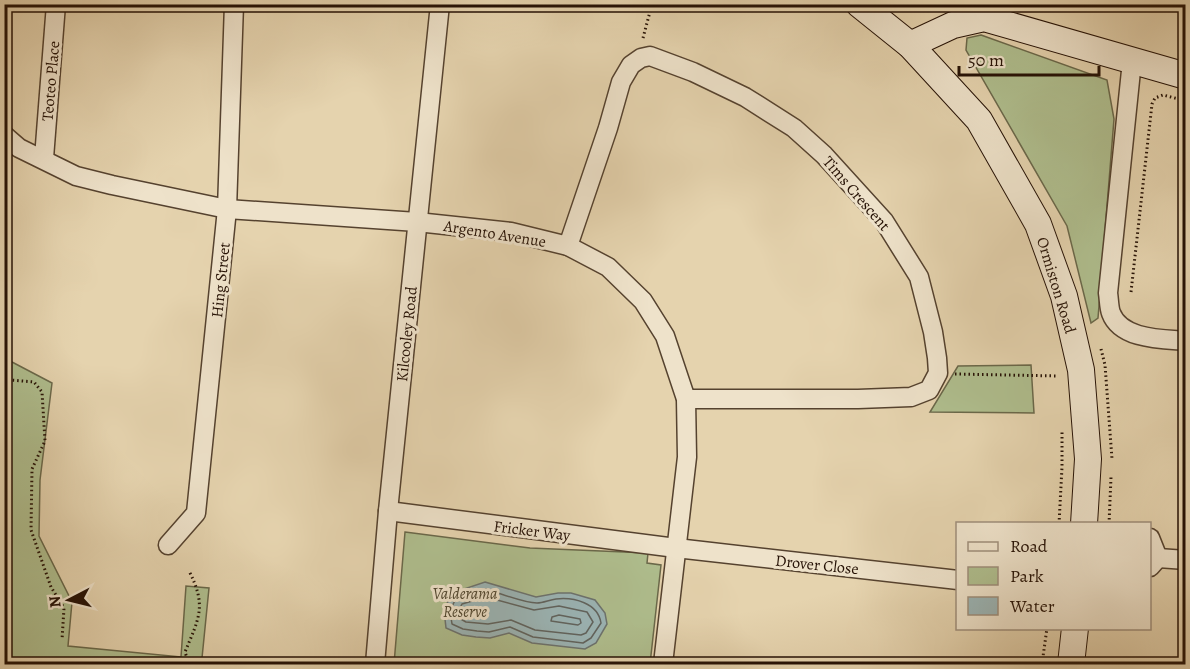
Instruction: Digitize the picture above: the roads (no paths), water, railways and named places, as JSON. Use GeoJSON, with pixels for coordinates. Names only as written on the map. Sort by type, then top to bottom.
{"type":"FeatureCollection","features":[{"type":"Feature","properties":{"kind":"main road","name":"Ormiston Road"},"geometry":{"type":"LineString","coordinates":[[859,4],[910,45],[979,120],[1038,224],[1057,272],[1081,370],[1088,459],[1084,522]]}},
{"type":"Feature","properties":{"kind":"main road"},"geometry":{"type":"LineString","coordinates":[[910,45],[953,25],[984,18],[1185,76]]}},
{"type":"Feature","properties":{"kind":"main road"},"geometry":{"type":"LineString","coordinates":[[1071,664],[1075,630]]}},
{"type":"Feature","properties":{"kind":"street","name":"Teoteo Place"},"geometry":{"type":"LineString","coordinates":[[44,158],[56,4]]}},
{"type":"Feature","properties":{"kind":"street","name":"Hing Street"},"geometry":{"type":"LineString","coordinates":[[168,545],[196,513],[227,209],[234,4]]}},
{"type":"Feature","properties":{"kind":"street","name":"Kilcooley Road"},"geometry":{"type":"LineString","coordinates":[[375,664],[388,511],[440,4]]}},
{"type":"Feature","properties":{"kind":"street","name":"Tims Crescent"},"geometry":{"type":"LineString","coordinates":[[568,246],[621,82],[631,65],[641,58],[650,56],[693,72],[745,97],[794,128],[825,155],[884,220],[919,277],[933,332],[938,373],[929,390],[911,397],[858,399],[686,399]]}},
{"type":"Feature","properties":{"kind":"street"},"geometry":{"type":"LineString","coordinates":[[1132,61],[1108,293],[1111,313],[1118,323],[1129,331],[1148,338],[1185,342]]}},
{"type":"Feature","properties":{"kind":"street","name":"Argento Avenue"},"geometry":{"type":"LineString","coordinates":[[4,135],[19,148],[44,158],[76,176],[112,185],[227,209],[417,222],[511,232],[568,246],[608,267],[643,301],[665,336],[686,399],[687,457],[663,664]]}},
{"type":"Feature","properties":{"kind":"street","name":"Fricker Way"},"geometry":{"type":"LineString","coordinates":[[388,511],[676,548]]}},
{"type":"Feature","properties":{"kind":"street","name":"Drover Close"},"geometry":{"type":"LineString","coordinates":[[676,548],[956,580]]}},
{"type":"Feature","properties":{"kind":"street"},"geometry":{"type":"LineString","coordinates":[[1154,562],[1185,560]]}},
{"type":"Feature","properties":{"kind":"water"},"geometry":{"type":"Polygon","coordinates":[[[485,582],[536,597],[571,593],[595,600],[605,613],[607,624],[596,643],[585,649],[532,643],[509,633],[490,638],[462,635],[446,628],[444,610],[452,593],[485,582]]]}},
{"type":"Feature","properties":{"kind":"waterway"},"geometry":{"type":"LineString","coordinates":[[4,662],[8,664]]}},
{"type":"Feature","properties":{"kind":"park label","name":"Valderama Reserve"},"geometry":{"type":"Point","coordinates":[465,602]}}]}
